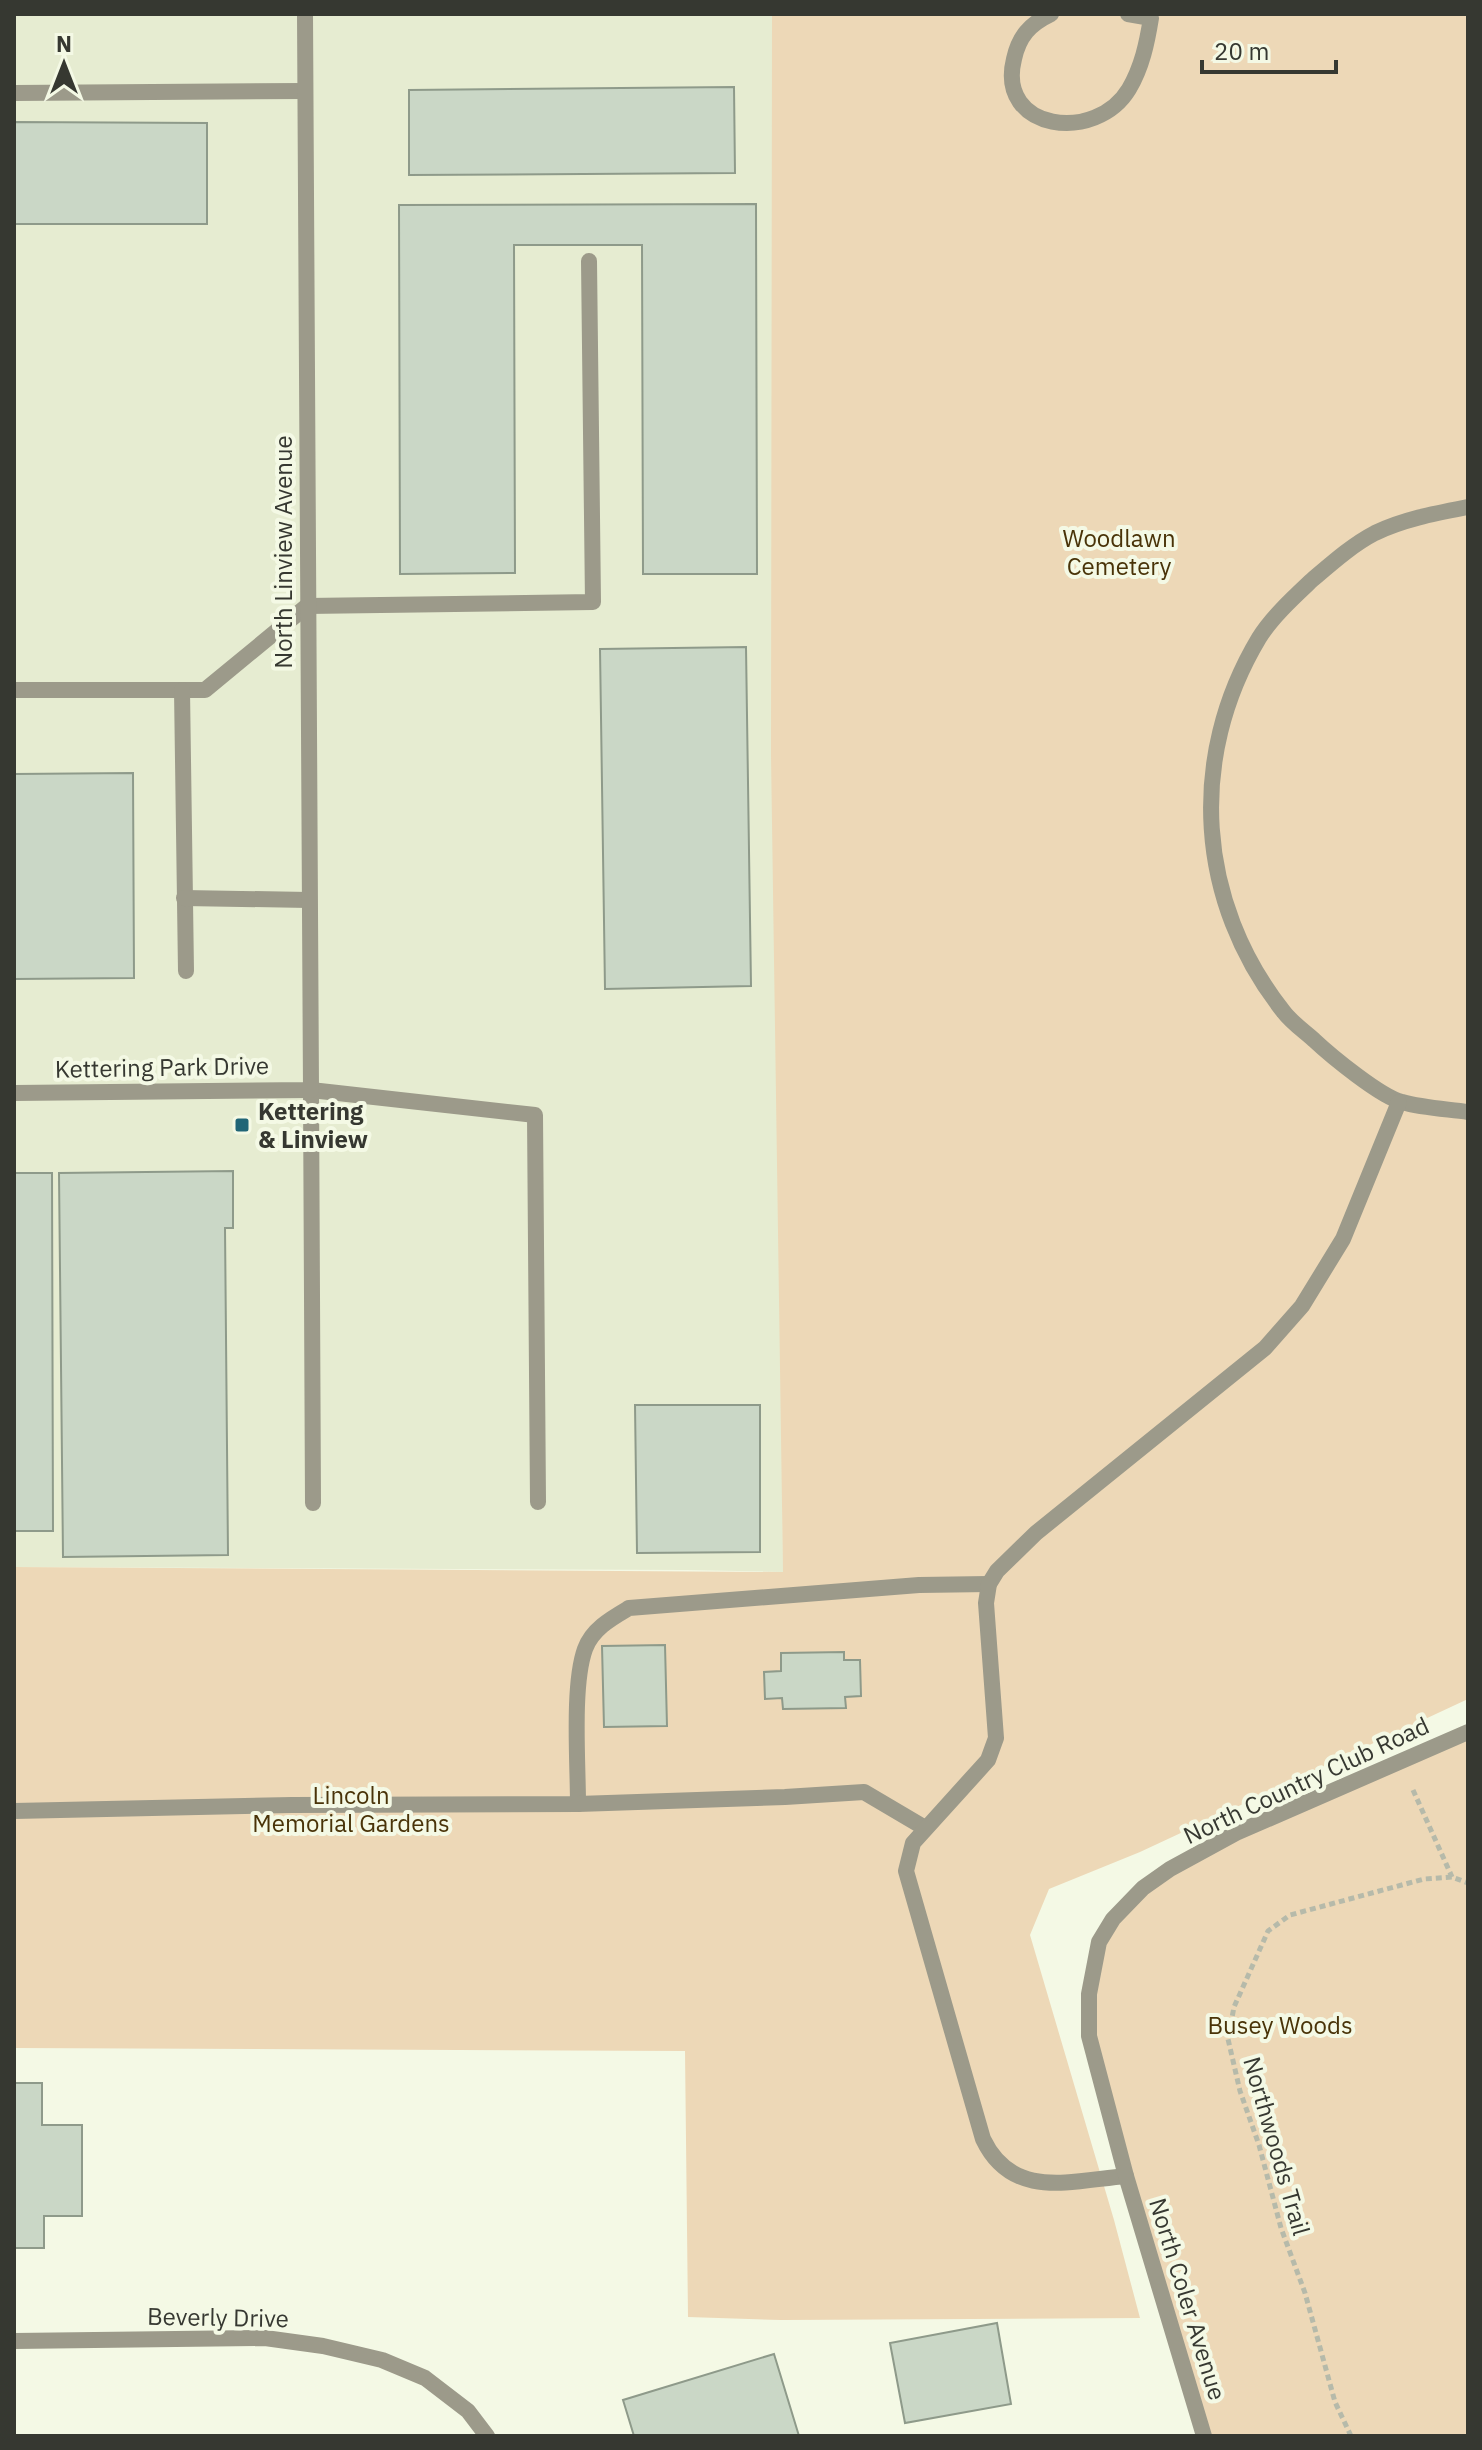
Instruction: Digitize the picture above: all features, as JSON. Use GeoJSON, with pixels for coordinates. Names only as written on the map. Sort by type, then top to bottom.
{"type":"FeatureCollection","features":[{"type":"Feature","properties":{"kind":"street","name":"North Linview Avenue"},"geometry":{"type":"LineString","coordinates":[[305,14],[313,1503]]}},
{"type":"Feature","properties":{"kind":"street"},"geometry":{"type":"LineString","coordinates":[[1051,14],[1035,21],[1018,41],[1011,70],[1016,95],[1030,113],[1053,124],[1082,124],[1106,114],[1128,91],[1156,16],[1128,14]]}},
{"type":"Feature","properties":{"kind":"street"},"geometry":{"type":"LineString","coordinates":[[14,93],[305,91]]}},
{"type":"Feature","properties":{"kind":"street"},"geometry":{"type":"LineString","coordinates":[[14,690],[205,690],[307,606],[593,602],[589,261]]}},
{"type":"Feature","properties":{"kind":"street"},"geometry":{"type":"LineString","coordinates":[[1468,507],[1424,516],[1375,534],[1339,556],[1294,596],[1260,636],[1235,687],[1215,749],[1210,801],[1216,874],[1232,926],[1249,960],[1285,1014],[1338,1062],[1399,1102],[1468,1112]]}},
{"type":"Feature","properties":{"kind":"street"},"geometry":{"type":"LineString","coordinates":[[182,690],[186,971]]}},
{"type":"Feature","properties":{"kind":"street"},"geometry":{"type":"LineString","coordinates":[[184,898],[309,900]]}},
{"type":"Feature","properties":{"kind":"street","name":"Kettering Park Drive"},"geometry":{"type":"LineString","coordinates":[[14,1093],[311,1090],[535,1115],[538,1502]]}},
{"type":"Feature","properties":{"kind":"street"},"geometry":{"type":"LineString","coordinates":[[1126,2176],[1040,2184],[1014,2176],[992,2158],[983,2139],[906,1871],[913,1843],[988,1760],[996,1738],[986,1603],[989,1584],[997,1571],[1036,1533],[1265,1348],[1302,1306],[1343,1239],[1399,1102]]}},
{"type":"Feature","properties":{"kind":"street"},"geometry":{"type":"LineString","coordinates":[[578,1804],[579,1680],[585,1647],[605,1621],[629,1608],[919,1585],[989,1584]]}},
{"type":"Feature","properties":{"kind":"street","name":"North Country Club Road"},"geometry":{"type":"LineString","coordinates":[[1126,2176],[1089,2036],[1089,1994],[1099,1942],[1113,1919],[1143,1888],[1236,1833],[1468,1732]]}},
{"type":"Feature","properties":{"kind":"street"},"geometry":{"type":"LineString","coordinates":[[14,1811],[292,1805],[578,1804],[864,1792],[925,1828]]}},
{"type":"Feature","properties":{"kind":"street","name":"North Coler Avenue"},"geometry":{"type":"LineString","coordinates":[[1126,2176],[1204,2436]]}},
{"type":"Feature","properties":{"kind":"street","name":"Beverly Drive"},"geometry":{"type":"LineString","coordinates":[[14,2341],[265,2338],[323,2346],[382,2360],[425,2378],[468,2411],[487,2436]]}},
{"type":"Feature","properties":{"kind":"path"},"geometry":{"type":"LineString","coordinates":[[1400,1762],[1452,1877]]}},
{"type":"Feature","properties":{"kind":"path","name":"Northwoods Trail"},"geometry":{"type":"LineString","coordinates":[[1351,2436],[1335,2402],[1305,2293],[1281,2228],[1259,2145],[1240,2091],[1228,2039],[1234,2007],[1268,1931],[1290,1915],[1424,1879],[1452,1877],[1468,1883]]}},
{"type":"Feature","properties":{"kind":"shaded area"},"geometry":{"type":"Polygon","coordinates":[[[14,14],[775,14],[783,1572],[14,1567],[14,14]]]}},
{"type":"Feature","properties":{"kind":"green space","name":"Woodlawn Cemetery"},"geometry":{"type":"Polygon","coordinates":[[[772,14],[1468,14],[1468,1699],[1140,1852],[1049,1889],[1030,1935],[1140,2318],[781,2320],[688,2317],[685,2051],[14,2048],[14,1567],[783,1572],[771,755],[772,14]]]}},
{"type":"Feature","properties":{"kind":"green space","name":"Busey Woods"},"geometry":{"type":"Polygon","coordinates":[[[1468,1732],[1468,2436],[1204,2436],[1089,2036],[1089,1994],[1113,1919],[1171,1869],[1468,1732]]]}},
{"type":"Feature","properties":{"kind":"building"},"geometry":{"type":"Polygon","coordinates":[[[734,87],[735,173],[409,175],[409,90],[734,87]]]}},
{"type":"Feature","properties":{"kind":"building"},"geometry":{"type":"Polygon","coordinates":[[[14,122],[207,123],[207,224],[14,224],[14,122]]]}},
{"type":"Feature","properties":{"kind":"building"},"geometry":{"type":"Polygon","coordinates":[[[756,204],[757,574],[643,574],[642,245],[514,245],[515,573],[400,574],[399,205],[756,204]]]}},
{"type":"Feature","properties":{"kind":"building"},"geometry":{"type":"Polygon","coordinates":[[[746,647],[751,986],[605,989],[600,649],[746,647]]]}},
{"type":"Feature","properties":{"kind":"building"},"geometry":{"type":"Polygon","coordinates":[[[133,773],[134,978],[14,979],[14,774],[133,773]]]}},
{"type":"Feature","properties":{"kind":"building"},"geometry":{"type":"Polygon","coordinates":[[[233,1171],[233,1228],[225,1228],[228,1555],[63,1557],[59,1173],[233,1171]]]}},
{"type":"Feature","properties":{"kind":"building"},"geometry":{"type":"Polygon","coordinates":[[[14,1173],[52,1173],[53,1531],[14,1531],[14,1173]]]}},
{"type":"Feature","properties":{"kind":"building"},"geometry":{"type":"Polygon","coordinates":[[[635,1405],[760,1405],[760,1552],[637,1553],[635,1405]]]}},
{"type":"Feature","properties":{"kind":"building"},"geometry":{"type":"Polygon","coordinates":[[[665,1645],[667,1726],[604,1727],[602,1646],[665,1645]]]}},
{"type":"Feature","properties":{"kind":"building"},"geometry":{"type":"Polygon","coordinates":[[[844,1652],[844,1660],[860,1660],[861,1696],[845,1697],[846,1708],[783,1709],[782,1698],[765,1699],[764,1672],[781,1671],[781,1653],[844,1652]]]}},
{"type":"Feature","properties":{"kind":"building"},"geometry":{"type":"Polygon","coordinates":[[[14,2083],[42,2083],[42,2125],[82,2125],[82,2216],[44,2216],[44,2248],[14,2248],[14,2083]]]}},
{"type":"Feature","properties":{"kind":"building"},"geometry":{"type":"Polygon","coordinates":[[[997,2323],[1011,2404],[905,2423],[890,2343],[997,2323]]]}},
{"type":"Feature","properties":{"kind":"building"},"geometry":{"type":"Polygon","coordinates":[[[774,2354],[799,2436],[634,2436],[623,2400],[774,2354]]]}},
{"type":"Feature","properties":{"kind":"place","name":"Kettering & Linview"},"geometry":{"type":"Point","coordinates":[242,1125]}},
{"type":"Feature","properties":{"kind":"park label","name":"Lincoln Memorial Gardens"},"geometry":{"type":"Point","coordinates":[351,1809]}}]}
